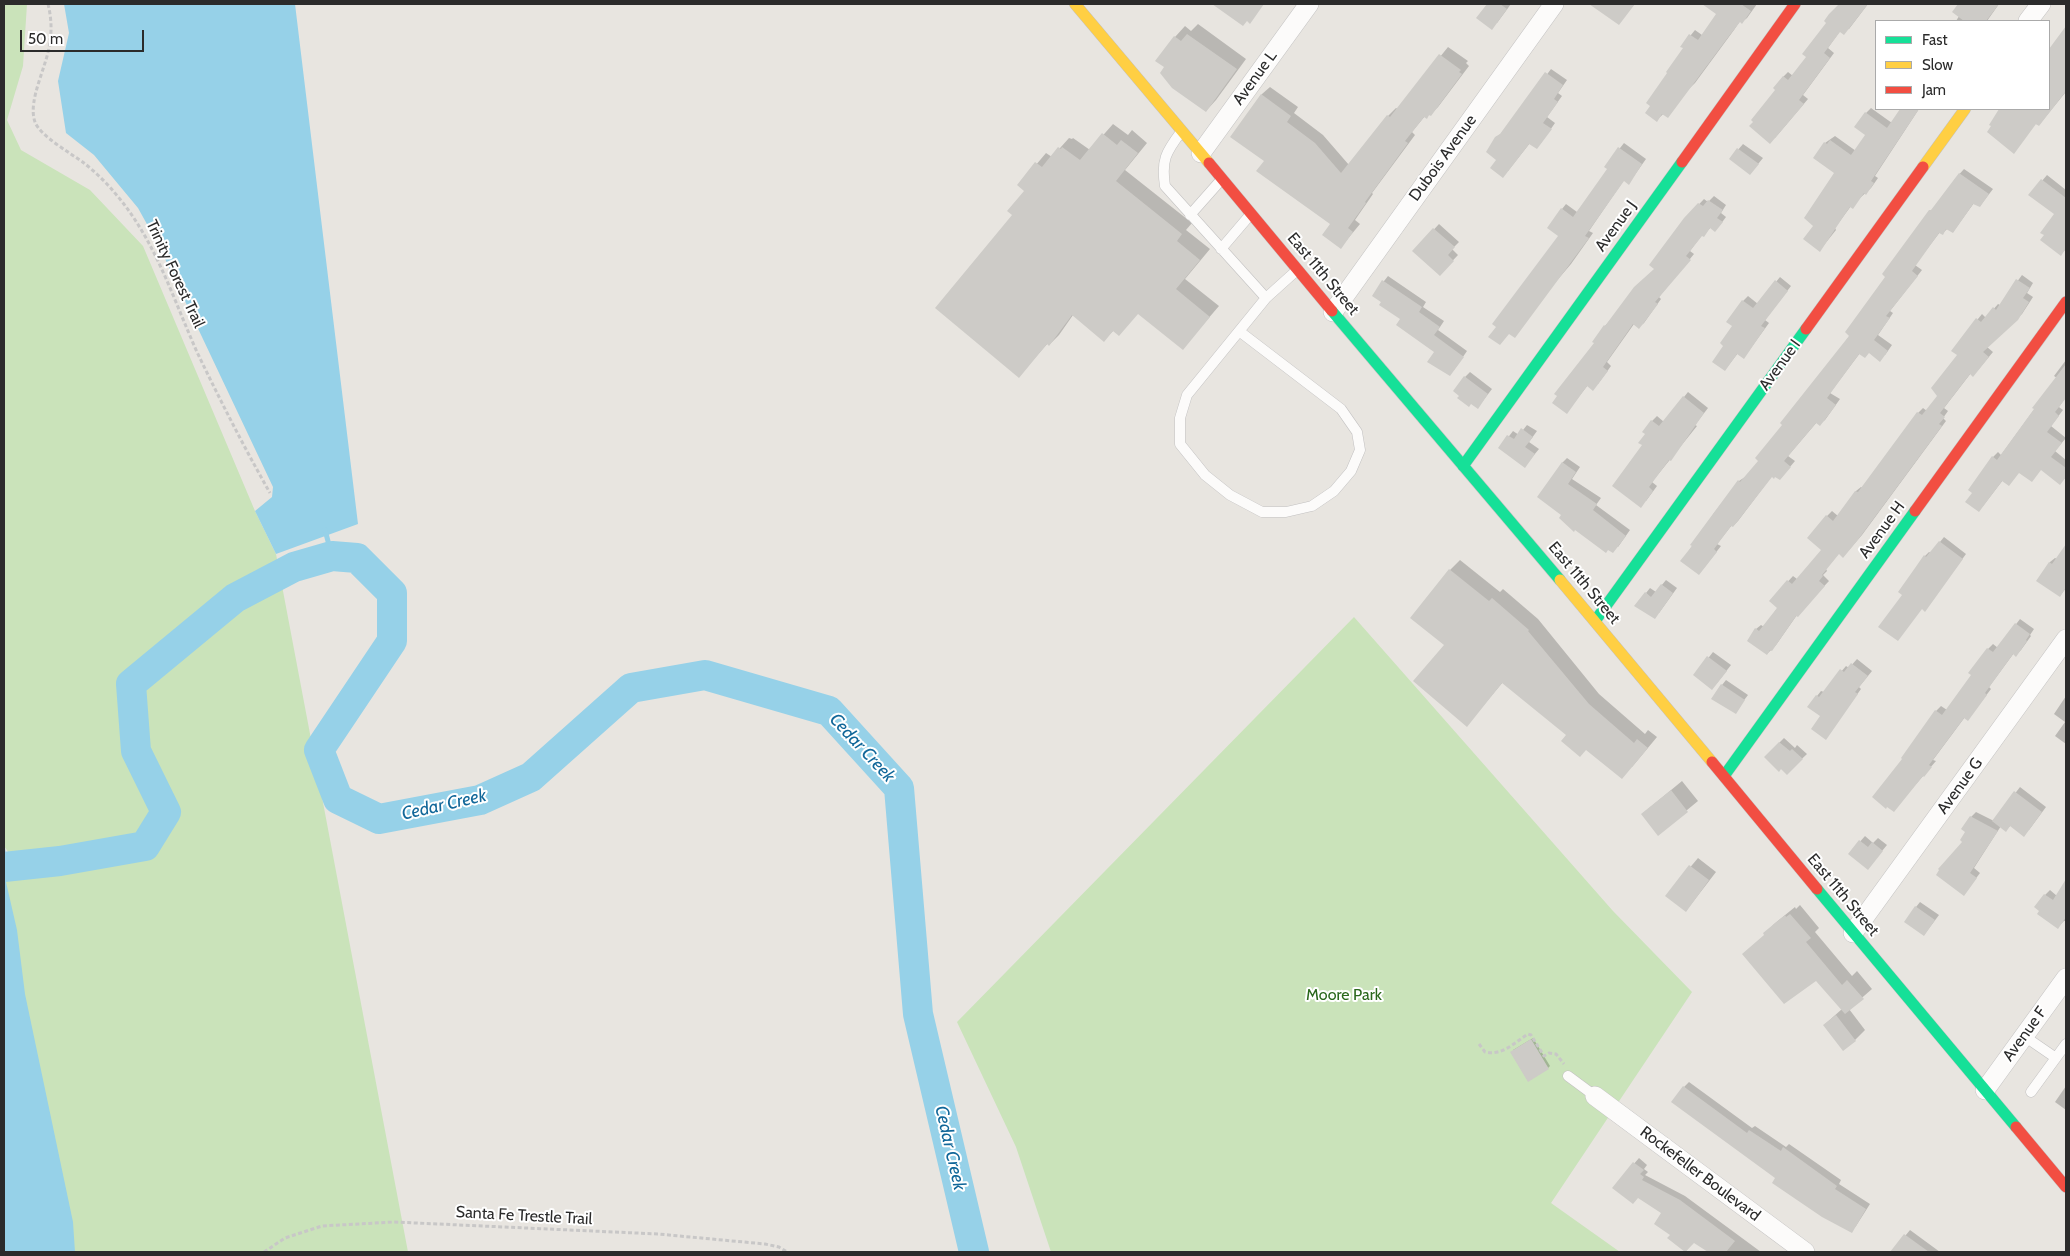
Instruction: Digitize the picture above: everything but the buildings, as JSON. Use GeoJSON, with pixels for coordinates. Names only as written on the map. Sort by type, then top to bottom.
{"type":"FeatureCollection","features":[{"type":"Feature","properties":{"kind":"street","name":"East 11th Street"},"geometry":{"type":"LineString","coordinates":[[1075,4],[1297,270],[1595,621],[2066,1187]]}},
{"type":"Feature","properties":{"kind":"street","name":"Avenue L"},"geometry":{"type":"LineString","coordinates":[[1201,153],[1309,4]]}},
{"type":"Feature","properties":{"kind":"street","name":"Dubois Avenue"},"geometry":{"type":"LineString","coordinates":[[1333,312],[1554,4]]}},
{"type":"Feature","properties":{"kind":"street","name":"Avenue J"},"geometry":{"type":"LineString","coordinates":[[1464,466],[1796,4]]}},
{"type":"Feature","properties":{"kind":"street"},"geometry":{"type":"LineString","coordinates":[[2029,20],[2040,4]]}},
{"type":"Feature","properties":{"kind":"street","name":"Avenue I"},"geometry":{"type":"LineString","coordinates":[[1595,621],[1964,110]]}},
{"type":"Feature","properties":{"kind":"street","name":"Avenue H"},"geometry":{"type":"LineString","coordinates":[[1724,776],[2066,302]]}},
{"type":"Feature","properties":{"kind":"street","name":"Avenue G"},"geometry":{"type":"LineString","coordinates":[[1853,933],[2066,639]]}},
{"type":"Feature","properties":{"kind":"street","name":"Avenue F"},"geometry":{"type":"LineString","coordinates":[[1985,1090],[2066,978]]}},
{"type":"Feature","properties":{"kind":"street","name":"Rockefeller Boulevard"},"geometry":{"type":"LineString","coordinates":[[1595,1096],[1805,1252]]}},
{"type":"Feature","properties":{"kind":"lane"},"geometry":{"type":"LineString","coordinates":[[1181,131],[1167,150],[1162,168],[1165,186],[1266,298]]}},
{"type":"Feature","properties":{"kind":"lane"},"geometry":{"type":"LineString","coordinates":[[1190,215],[1222,179]]}},
{"type":"Feature","properties":{"kind":"lane"},"geometry":{"type":"LineString","coordinates":[[1221,249],[1251,214]]}},
{"type":"Feature","properties":{"kind":"lane"},"geometry":{"type":"LineString","coordinates":[[1239,331],[1341,409],[1357,432],[1360,450],[1351,471],[1334,491],[1312,506],[1286,512],[1262,512],[1230,495],[1205,475],[1180,444],[1180,418],[1187,395],[1239,331],[1266,298],[1297,270]]}},
{"type":"Feature","properties":{"kind":"lane"},"geometry":{"type":"LineString","coordinates":[[2024,1036],[2056,1058]]}},
{"type":"Feature","properties":{"kind":"lane"},"geometry":{"type":"LineString","coordinates":[[2031,1092],[2066,1044]]}},
{"type":"Feature","properties":{"kind":"lane"},"geometry":{"type":"LineString","coordinates":[[1568,1076],[1595,1096]]}},
{"type":"Feature","properties":{"kind":"path","name":"Trinity Forest Trail"},"geometry":{"type":"LineString","coordinates":[[48,4],[50,42],[33,110],[35,124],[86,164],[140,224],[157,257],[197,351],[233,427],[270,493]]}},
{"type":"Feature","properties":{"kind":"path"},"geometry":{"type":"LineString","coordinates":[[1479,1044],[1480,1049],[1484,1052],[1494,1054],[1504,1050],[1528,1034],[1531,1035],[1544,1056],[1549,1053],[1556,1054],[1561,1060],[1568,1076]]}},
{"type":"Feature","properties":{"kind":"path","name":"Santa Fe Trestle Trail"},"geometry":{"type":"LineString","coordinates":[[264,1252],[285,1238],[322,1226],[394,1222],[658,1234],[765,1244],[779,1247],[787,1252]]}},
{"type":"Feature","properties":{"kind":"green space"},"geometry":{"type":"Polygon","coordinates":[[[4,4],[27,4],[23,66],[7,120],[21,150],[90,190],[143,246],[255,511],[276,554],[408,1252],[56,1252],[4,982],[4,884],[11,856],[4,846],[4,4]]]}},
{"type":"Feature","properties":{"kind":"green space","name":"Moore Park"},"geometry":{"type":"Polygon","coordinates":[[[1354,617],[1613,911],[1692,992],[1551,1203],[1620,1252],[1051,1252],[1016,1147],[957,1022],[1354,617]]]}},
{"type":"Feature","properties":{"kind":"water"},"geometry":{"type":"Polygon","coordinates":[[[64,4],[295,4],[358,524],[276,554],[255,511],[272,497],[273,487],[158,244],[138,208],[94,155],[66,133],[58,81],[69,33],[64,4]]]}},
{"type":"Feature","properties":{"kind":"water"},"geometry":{"type":"Polygon","coordinates":[[[4,840],[6,882],[17,930],[25,994],[73,1222],[75,1252],[4,1252],[4,840]]]}},
{"type":"Feature","properties":{"kind":"waterway"},"geometry":{"type":"LineString","coordinates":[[325,530],[332,556]]}},
{"type":"Feature","properties":{"kind":"waterway","name":"Cedar Creek"},"geometry":{"type":"LineString","coordinates":[[4,867],[60,861],[145,846],[166,812],[136,751],[131,684],[235,598],[294,567],[332,556],[357,558],[392,593],[392,641],[319,750],[338,799],[379,819],[480,800],[531,777],[631,688],[705,675],[829,711],[899,788],[918,1014],[974,1252]]}},
{"type":"Feature","properties":{"kind":"traffic: fast"},"geometry":{"type":"LineString","coordinates":[[1463,466],[1682,162]]}},
{"type":"Feature","properties":{"kind":"traffic: fast"},"geometry":{"type":"LineString","coordinates":[[1332,311],[1560,580]]}},
{"type":"Feature","properties":{"kind":"traffic: fast"},"geometry":{"type":"LineString","coordinates":[[1595,621],[1806,329]]}},
{"type":"Feature","properties":{"kind":"traffic: fast"},"geometry":{"type":"LineString","coordinates":[[1724,776],[1915,511]]}},
{"type":"Feature","properties":{"kind":"traffic: fast"},"geometry":{"type":"LineString","coordinates":[[1817,889],[2016,1127]]}},
{"type":"Feature","properties":{"kind":"traffic: slow"},"geometry":{"type":"LineString","coordinates":[[1075,4],[1209,163]]}},
{"type":"Feature","properties":{"kind":"traffic: slow"},"geometry":{"type":"LineString","coordinates":[[1923,167],[1964,110]]}},
{"type":"Feature","properties":{"kind":"traffic: slow"},"geometry":{"type":"LineString","coordinates":[[1560,580],[1712,762]]}},
{"type":"Feature","properties":{"kind":"traffic: jam"},"geometry":{"type":"LineString","coordinates":[[1682,162],[1795,4]]}},
{"type":"Feature","properties":{"kind":"traffic: jam"},"geometry":{"type":"LineString","coordinates":[[1209,163],[1332,311]]}},
{"type":"Feature","properties":{"kind":"traffic: jam"},"geometry":{"type":"LineString","coordinates":[[1806,329],[1923,167]]}},
{"type":"Feature","properties":{"kind":"traffic: jam"},"geometry":{"type":"LineString","coordinates":[[1915,511],[2066,302]]}},
{"type":"Feature","properties":{"kind":"traffic: jam"},"geometry":{"type":"LineString","coordinates":[[1712,762],[1817,889]]}},
{"type":"Feature","properties":{"kind":"traffic: jam"},"geometry":{"type":"LineString","coordinates":[[2016,1127],[2066,1187]]}}]}
